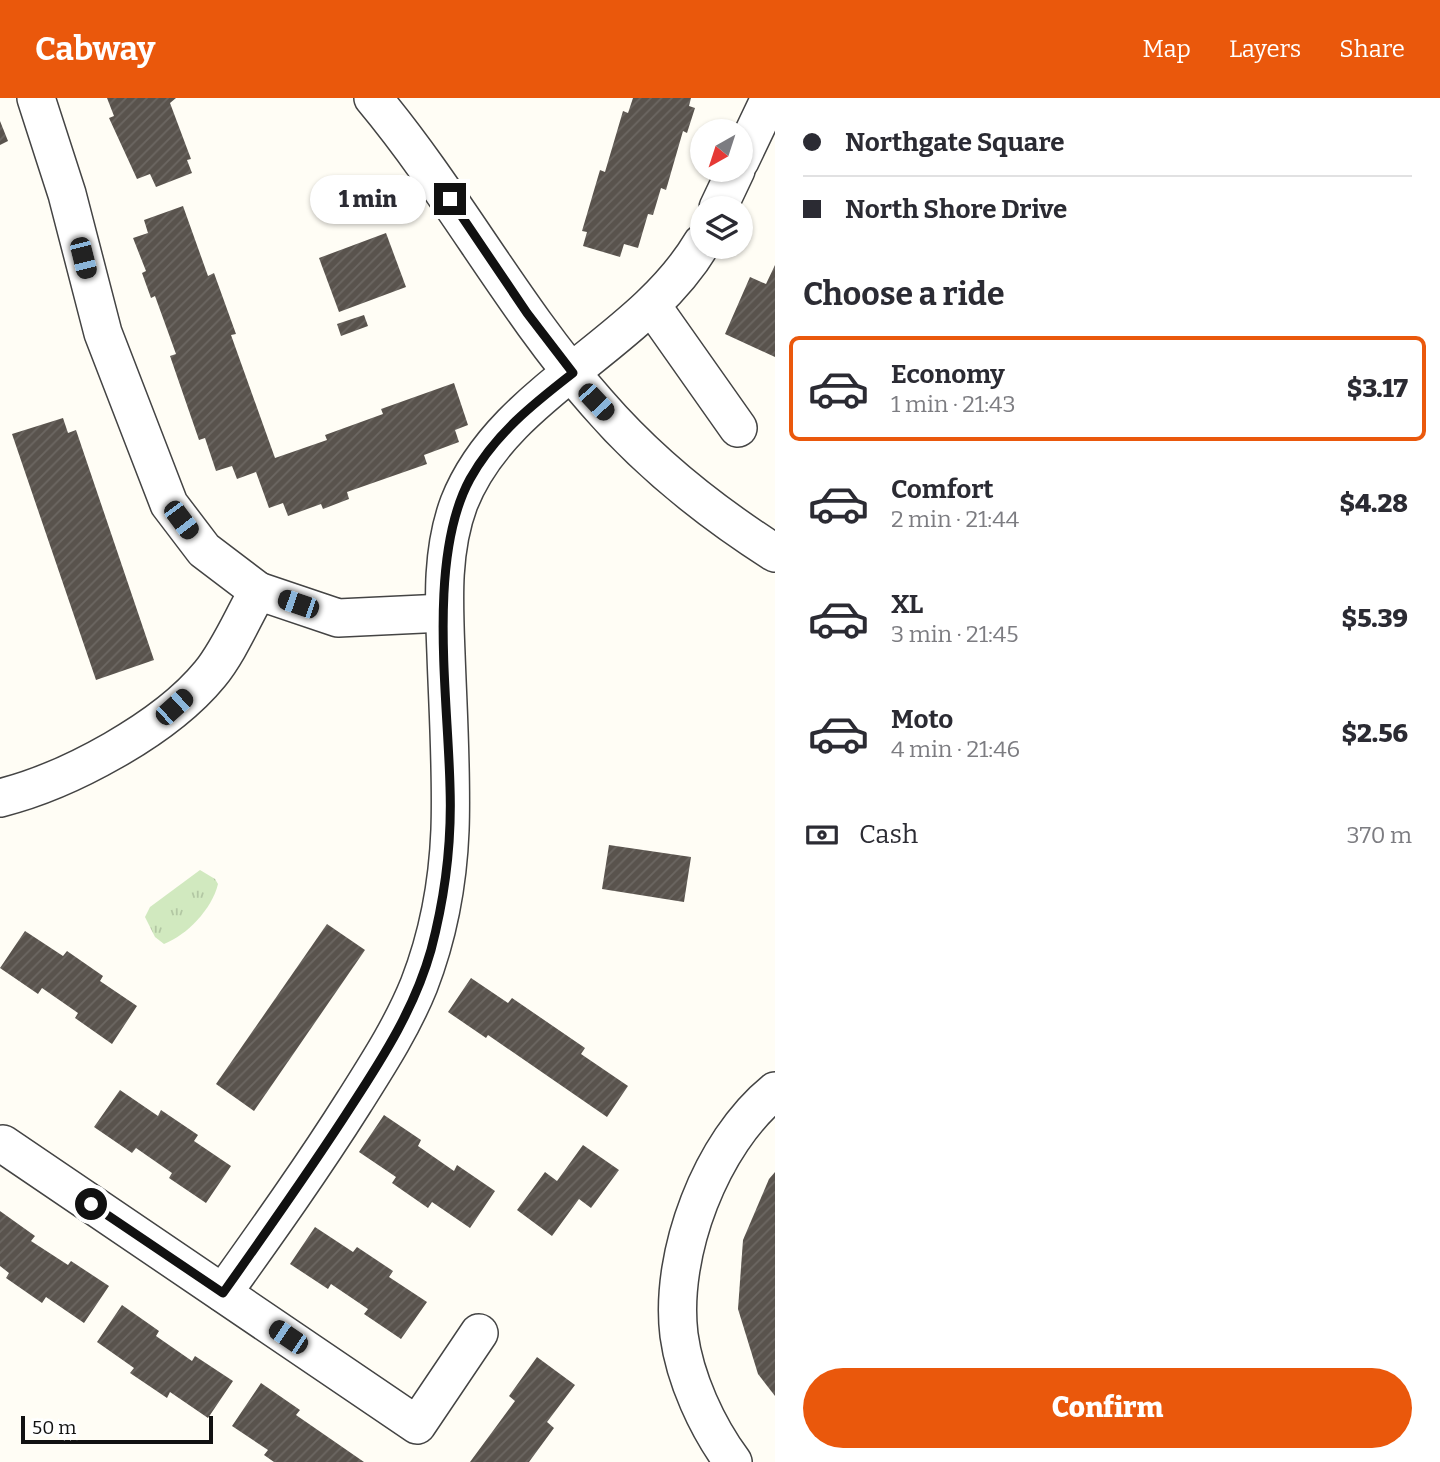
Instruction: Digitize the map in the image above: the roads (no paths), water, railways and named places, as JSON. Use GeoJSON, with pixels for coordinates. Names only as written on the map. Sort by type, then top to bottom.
{"type":"FeatureCollection","features":[{"type":"Feature","properties":{"kind":"street"},"geometry":{"type":"LineString","coordinates":[[36,98],[67,194],[103,332],[169,504],[204,550],[258,591],[338,618],[444,613]]}},
{"type":"Feature","properties":{"kind":"street"},"geometry":{"type":"LineString","coordinates":[[373,98],[415,151],[527,313],[573,373],[656,464],[705,505],[775,553]]}},
{"type":"Feature","properties":{"kind":"street"},"geometry":{"type":"LineString","coordinates":[[753,134],[770,98]]}},
{"type":"Feature","properties":{"kind":"street"},"geometry":{"type":"LineString","coordinates":[[223,1293],[333,1135],[386,1052],[418,987],[438,922],[450,829],[444,613],[451,531],[470,480],[508,428],[652,306],[692,259]]}},
{"type":"Feature","properties":{"kind":"street"},"geometry":{"type":"LineString","coordinates":[[652,306],[738,428]]}},
{"type":"Feature","properties":{"kind":"street"},"geometry":{"type":"LineString","coordinates":[[0,798],[21,793],[93,762],[156,723],[210,674],[258,591]]}},
{"type":"Feature","properties":{"kind":"street"},"geometry":{"type":"LineString","coordinates":[[733,1462],[704,1411],[683,1356],[678,1311],[681,1279],[690,1235],[714,1167],[753,1111],[775,1091]]}},
{"type":"Feature","properties":{"kind":"street"},"geometry":{"type":"LineString","coordinates":[[3,1144],[417,1425],[479,1333]]}}]}
